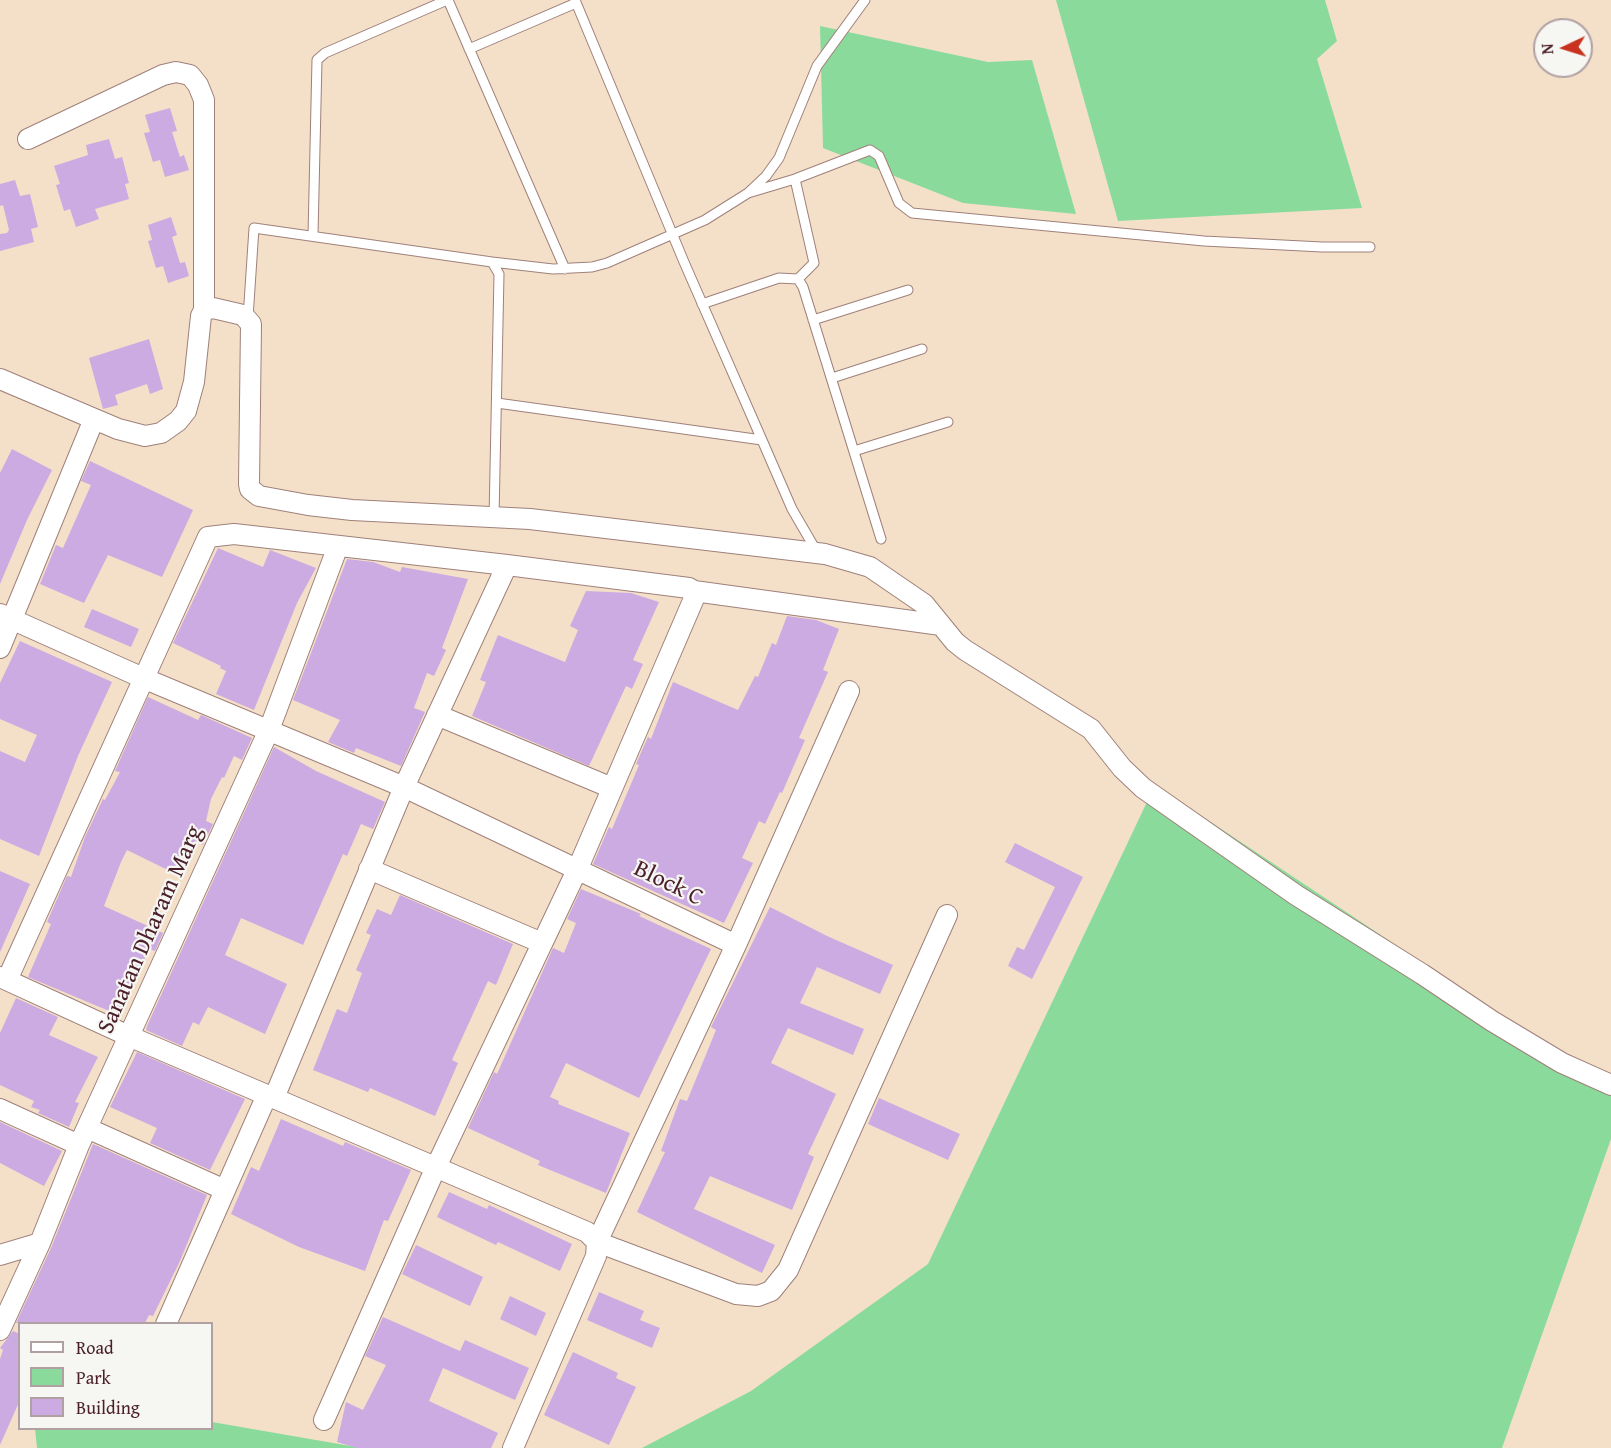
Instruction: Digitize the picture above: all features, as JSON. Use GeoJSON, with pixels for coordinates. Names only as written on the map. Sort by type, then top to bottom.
{"type":"FeatureCollection","features":[{"type":"Feature","properties":{"kind":"street"},"geometry":{"type":"LineString","coordinates":[[0,379],[118,429],[145,436],[161,433],[178,421],[190,398],[204,310],[204,100],[198,85],[190,75],[176,72],[163,75],[28,139]]}},
{"type":"Feature","properties":{"kind":"street"},"geometry":{"type":"LineString","coordinates":[[204,310],[213,308],[248,319],[252,334],[249,484],[254,493],[308,506],[428,516],[494,518],[818,554],[856,561],[887,577],[924,604],[965,651],[1091,729],[1122,768],[1143,788],[1296,895],[1527,1043],[1562,1063],[1611,1085]]}},
{"type":"Feature","properties":{"kind":"street"},"geometry":{"type":"LineString","coordinates":[[0,648],[6,617],[94,419]]}},
{"type":"Feature","properties":{"kind":"street"},"geometry":{"type":"LineString","coordinates":[[941,625],[694,591],[689,588],[507,565],[234,534],[208,537],[4,979],[131,1036],[571,1223],[587,1232],[597,1242],[736,1294],[758,1296],[771,1291],[788,1270],[947,915]]}},
{"type":"Feature","properties":{"kind":"street","name":"Sanatan Dharam Marg"},"geometry":{"type":"LineString","coordinates":[[0,1330],[40,1243],[83,1137],[269,730],[338,546]]}},
{"type":"Feature","properties":{"kind":"street"},"geometry":{"type":"LineString","coordinates":[[166,1322],[225,1190],[271,1096],[404,787],[507,565]]}},
{"type":"Feature","properties":{"kind":"street"},"geometry":{"type":"LineString","coordinates":[[324,1420],[436,1167],[578,868],[695,596],[694,591]]}},
{"type":"Feature","properties":{"kind":"street","name":"Block C"},"geometry":{"type":"LineString","coordinates":[[6,617],[143,678],[404,787],[736,945]]}},
{"type":"Feature","properties":{"kind":"street"},"geometry":{"type":"LineString","coordinates":[[513,1448],[596,1256],[597,1242],[736,945],[849,691]]}},
{"type":"Feature","properties":{"kind":"street"},"geometry":{"type":"LineString","coordinates":[[437,715],[612,788]]}},
{"type":"Feature","properties":{"kind":"street"},"geometry":{"type":"LineString","coordinates":[[369,869],[542,944]]}},
{"type":"Feature","properties":{"kind":"street"},"geometry":{"type":"LineString","coordinates":[[0,1109],[225,1190]]}},
{"type":"Feature","properties":{"kind":"street"},"geometry":{"type":"LineString","coordinates":[[0,1255],[40,1243]]}},
{"type":"Feature","properties":{"kind":"lane"},"geometry":{"type":"LineString","coordinates":[[313,236],[317,60],[325,53],[447,0],[565,269]]}},
{"type":"Feature","properties":{"kind":"lane"},"geometry":{"type":"LineString","coordinates":[[248,319],[254,229],[492,262],[565,269],[607,263],[705,220],[748,193],[766,176],[779,158],[813,74],[830,46],[865,0]]}},
{"type":"Feature","properties":{"kind":"lane"},"geometry":{"type":"LineString","coordinates":[[469,49],[576,1],[702,303],[792,508],[818,554]]}},
{"type":"Feature","properties":{"kind":"lane"},"geometry":{"type":"LineString","coordinates":[[748,193],[795,179],[870,150],[879,156],[899,203],[912,213],[1204,241],[1370,247]]}},
{"type":"Feature","properties":{"kind":"lane"},"geometry":{"type":"LineString","coordinates":[[702,303],[779,278],[798,279],[814,263],[795,179]]}},
{"type":"Feature","properties":{"kind":"lane"},"geometry":{"type":"LineString","coordinates":[[492,262],[499,274],[494,518]]}},
{"type":"Feature","properties":{"kind":"lane"},"geometry":{"type":"LineString","coordinates":[[798,279],[803,287],[881,539]]}},
{"type":"Feature","properties":{"kind":"lane"},"geometry":{"type":"LineString","coordinates":[[813,320],[908,290]]}},
{"type":"Feature","properties":{"kind":"lane"},"geometry":{"type":"LineString","coordinates":[[832,378],[922,349]]}},
{"type":"Feature","properties":{"kind":"lane"},"geometry":{"type":"LineString","coordinates":[[497,403],[762,440]]}},
{"type":"Feature","properties":{"kind":"lane"},"geometry":{"type":"LineString","coordinates":[[854,451],[948,422]]}},
{"type":"Feature","properties":{"kind":"green space"},"geometry":{"type":"Polygon","coordinates":[[[1056,0],[1325,0],[1337,41],[1317,59],[1362,208],[1118,221],[1056,0]]]}},
{"type":"Feature","properties":{"kind":"green space"},"geometry":{"type":"Polygon","coordinates":[[[820,26],[988,62],[1032,60],[1076,214],[963,203],[823,148],[820,26]]]}},
{"type":"Feature","properties":{"kind":"green space"},"geometry":{"type":"Polygon","coordinates":[[[1155,785],[1611,1088],[1611,1139],[1502,1448],[642,1448],[751,1391],[928,1264],[1155,785]]]}},
{"type":"Feature","properties":{"kind":"green space"},"geometry":{"type":"Polygon","coordinates":[[[213,1422],[362,1448],[37,1448],[35,1430],[213,1430],[213,1422]]]}},
{"type":"Feature","properties":{"kind":"building"},"geometry":{"type":"Polygon","coordinates":[[[170,108],[177,131],[172,132],[180,157],[184,155],[189,170],[165,177],[160,160],[153,162],[144,133],[150,132],[145,115],[170,108]]]}},
{"type":"Feature","properties":{"kind":"building"},"geometry":{"type":"Polygon","coordinates":[[[109,139],[115,159],[122,157],[129,183],[125,184],[129,199],[95,209],[99,219],[76,227],[70,209],[64,211],[56,185],[60,184],[54,166],[88,155],[86,145],[109,139]]]}},
{"type":"Feature","properties":{"kind":"building"},"geometry":{"type":"Polygon","coordinates":[[[15,180],[20,196],[30,194],[38,227],[31,229],[34,242],[0,251],[0,234],[7,233],[9,230],[3,205],[0,206],[0,184],[15,180]]]}},
{"type":"Feature","properties":{"kind":"building"},"geometry":{"type":"Polygon","coordinates":[[[171,217],[177,235],[172,237],[180,263],[185,262],[189,276],[168,283],[163,266],[156,268],[148,241],[152,240],[148,225],[171,217]]]}},
{"type":"Feature","properties":{"kind":"building"},"geometry":{"type":"Polygon","coordinates":[[[149,339],[163,389],[150,394],[147,384],[115,395],[118,405],[103,409],[89,358],[149,339]]]}},
{"type":"Feature","properties":{"kind":"building"},"geometry":{"type":"Polygon","coordinates":[[[12,449],[52,470],[27,520],[0,584],[0,473],[12,449]]]}},
{"type":"Feature","properties":{"kind":"building"},"geometry":{"type":"Polygon","coordinates":[[[90,461],[193,510],[162,577],[108,555],[84,603],[40,584],[56,545],[63,548],[91,485],[81,481],[90,461]]]}},
{"type":"Feature","properties":{"kind":"building"},"geometry":{"type":"Polygon","coordinates":[[[218,548],[263,567],[270,550],[316,568],[297,603],[254,710],[216,694],[226,671],[220,668],[221,666],[173,643],[218,548]]]}},
{"type":"Feature","properties":{"kind":"building"},"geometry":{"type":"Polygon","coordinates":[[[347,559],[373,562],[400,572],[402,567],[468,579],[442,648],[446,650],[434,676],[427,673],[414,708],[425,712],[401,766],[356,748],[354,753],[328,742],[340,720],[293,700],[347,559]]]}},
{"type":"Feature","properties":{"kind":"building"},"geometry":{"type":"Polygon","coordinates":[[[586,591],[631,593],[659,602],[633,660],[643,664],[632,689],[626,686],[589,766],[472,716],[486,682],[480,680],[498,635],[565,662],[578,630],[570,626],[586,591]]]}},
{"type":"Feature","properties":{"kind":"building"},"geometry":{"type":"Polygon","coordinates":[[[92,609],[139,629],[131,647],[84,627],[92,609]]]}},
{"type":"Feature","properties":{"kind":"building"},"geometry":{"type":"Polygon","coordinates":[[[787,616],[816,620],[839,629],[823,670],[828,672],[799,738],[805,740],[782,793],[780,792],[765,824],[759,821],[742,858],[753,863],[724,923],[593,864],[609,827],[612,829],[639,765],[636,764],[648,737],[651,739],[673,682],[738,710],[755,676],[758,677],[772,643],[776,645],[787,616]]]}},
{"type":"Feature","properties":{"kind":"building"},"geometry":{"type":"Polygon","coordinates":[[[20,641],[112,682],[78,756],[39,856],[0,839],[0,751],[25,762],[37,735],[0,719],[0,683],[20,641]]]}},
{"type":"Feature","properties":{"kind":"building"},"geometry":{"type":"Polygon","coordinates":[[[148,697],[198,720],[201,715],[252,738],[242,760],[234,756],[224,778],[222,777],[211,799],[206,821],[213,824],[203,845],[196,841],[178,875],[127,850],[121,862],[104,906],[163,933],[155,951],[149,949],[139,971],[136,970],[125,995],[130,997],[121,1016],[28,977],[51,924],[47,922],[67,876],[71,877],[85,837],[103,799],[105,800],[120,772],[115,771],[148,697]]]}},
{"type":"Feature","properties":{"kind":"building"},"geometry":{"type":"Polygon","coordinates":[[[274,747],[316,771],[385,802],[373,829],[361,824],[347,856],[343,854],[303,945],[241,918],[225,955],[287,984],[265,1034],[208,1007],[199,1025],[193,1022],[182,1046],[146,1030],[147,1026],[274,747]]]}},
{"type":"Feature","properties":{"kind":"building"},"geometry":{"type":"Polygon","coordinates":[[[1015,843],[1083,877],[1032,979],[1008,966],[1017,947],[1024,950],[1055,887],[1005,862],[1015,843]]]}},
{"type":"Feature","properties":{"kind":"building"},"geometry":{"type":"Polygon","coordinates":[[[0,871],[30,884],[0,952],[0,871]]]}},
{"type":"Feature","properties":{"kind":"building"},"geometry":{"type":"Polygon","coordinates":[[[581,889],[641,914],[639,916],[711,949],[639,1098],[566,1063],[550,1097],[559,1101],[558,1104],[630,1133],[606,1193],[538,1165],[540,1161],[468,1128],[494,1072],[497,1074],[553,948],[564,953],[576,923],[567,919],[581,889]]]}},
{"type":"Feature","properties":{"kind":"building"},"geometry":{"type":"Polygon","coordinates":[[[400,895],[513,944],[496,985],[488,981],[452,1060],[458,1063],[435,1116],[370,1088],[368,1092],[313,1070],[337,1009],[347,1013],[362,973],[356,970],[371,935],[366,933],[377,909],[391,915],[400,895]]]}},
{"type":"Feature","properties":{"kind":"building"},"geometry":{"type":"Polygon","coordinates":[[[770,907],[827,936],[893,965],[880,994],[817,967],[800,1003],[864,1029],[853,1055],[788,1028],[771,1063],[836,1094],[808,1154],[814,1157],[792,1210],[710,1176],[694,1209],[775,1245],[762,1273],[637,1212],[665,1152],[661,1151],[680,1099],[687,1101],[716,1030],[711,1027],[770,907]]]}},
{"type":"Feature","properties":{"kind":"building"},"geometry":{"type":"Polygon","coordinates":[[[16,998],[58,1017],[49,1035],[98,1057],[75,1102],[79,1103],[69,1127],[38,1113],[40,1110],[31,1107],[34,1101],[0,1085],[0,1033],[16,998]]]}},
{"type":"Feature","properties":{"kind":"building"},"geometry":{"type":"Polygon","coordinates":[[[137,1052],[245,1099],[210,1170],[150,1143],[157,1128],[110,1107],[137,1052]]]}},
{"type":"Feature","properties":{"kind":"building"},"geometry":{"type":"Polygon","coordinates":[[[879,1098],[960,1134],[948,1160],[868,1124],[879,1098]]]}},
{"type":"Feature","properties":{"kind":"building"},"geometry":{"type":"Polygon","coordinates":[[[281,1119],[343,1146],[345,1142],[411,1170],[388,1221],[384,1220],[365,1271],[299,1247],[231,1214],[251,1167],[259,1171],[281,1119]]]}},
{"type":"Feature","properties":{"kind":"building"},"geometry":{"type":"Polygon","coordinates":[[[0,1122],[62,1151],[44,1186],[0,1163],[0,1122]]]}},
{"type":"Feature","properties":{"kind":"building"},"geometry":{"type":"Polygon","coordinates":[[[93,1144],[207,1195],[180,1261],[153,1316],[149,1315],[146,1322],[16,1323],[51,1248],[93,1144]]]}},
{"type":"Feature","properties":{"kind":"building"},"geometry":{"type":"Polygon","coordinates":[[[449,1192],[487,1209],[489,1205],[572,1244],[560,1271],[498,1242],[496,1245],[437,1217],[449,1192]]]}},
{"type":"Feature","properties":{"kind":"building"},"geometry":{"type":"Polygon","coordinates":[[[416,1245],[483,1277],[470,1306],[402,1274],[416,1245]]]}},
{"type":"Feature","properties":{"kind":"building"},"geometry":{"type":"Polygon","coordinates":[[[599,1292],[644,1311],[640,1320],[660,1328],[652,1348],[587,1320],[599,1292]]]}},
{"type":"Feature","properties":{"kind":"building"},"geometry":{"type":"Polygon","coordinates":[[[510,1296],[546,1313],[536,1336],[500,1319],[510,1296]]]}},
{"type":"Feature","properties":{"kind":"building"},"geometry":{"type":"Polygon","coordinates":[[[383,1317],[460,1351],[465,1340],[529,1368],[515,1400],[443,1368],[429,1401],[498,1433],[491,1448],[357,1448],[337,1442],[346,1402],[363,1410],[386,1365],[365,1356],[383,1317]]]}},
{"type":"Feature","properties":{"kind":"building"},"geometry":{"type":"Polygon","coordinates":[[[13,1331],[18,1333],[18,1404],[0,1445],[0,1359],[3,1350],[0,1348],[13,1331]]]}},
{"type":"Feature","properties":{"kind":"building"},"geometry":{"type":"Polygon","coordinates":[[[573,1352],[618,1373],[616,1378],[636,1387],[609,1445],[544,1415],[573,1352]]]}}]}
